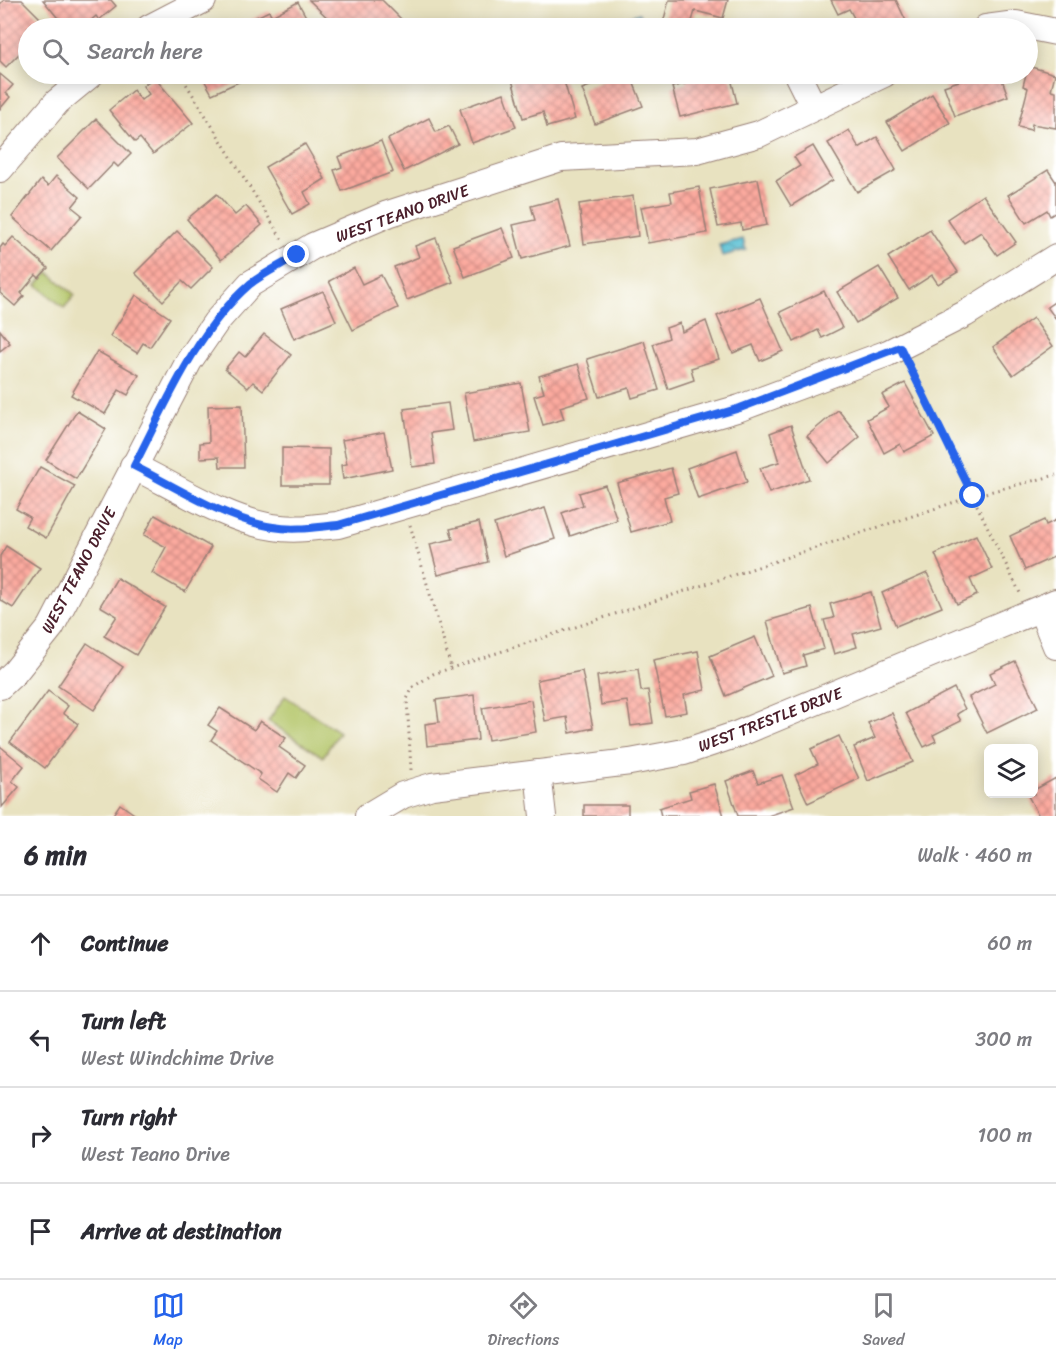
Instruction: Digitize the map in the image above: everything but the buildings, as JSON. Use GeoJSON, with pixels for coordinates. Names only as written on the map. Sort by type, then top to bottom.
{"type":"FeatureCollection","features":[{"type":"Feature","properties":{"kind":"street"},"geometry":{"type":"LineString","coordinates":[[168,18],[203,0]]}},
{"type":"Feature","properties":{"kind":"street"},"geometry":{"type":"LineString","coordinates":[[1038,27],[1056,32]]}},
{"type":"Feature","properties":{"kind":"street"},"geometry":{"type":"LineString","coordinates":[[0,169],[57,102],[79,84]]}},
{"type":"Feature","properties":{"kind":"street"},"geometry":{"type":"LineString","coordinates":[[802,84],[813,106]]}},
{"type":"Feature","properties":{"kind":"street","name":"WEST TEANO DRIVE"},"geometry":{"type":"LineString","coordinates":[[5,672],[51,627],[189,361],[216,322],[250,284],[313,246],[388,214],[561,158],[697,152],[759,134],[862,84]]}},
{"type":"Feature","properties":{"kind":"street"},"geometry":{"type":"LineString","coordinates":[[134,466],[241,519],[272,527],[297,529],[338,525],[740,408],[900,347],[965,314],[1056,257]]}},
{"type":"Feature","properties":{"kind":"street"},"geometry":{"type":"LineString","coordinates":[[1042,608],[1056,646]]}},
{"type":"Feature","properties":{"kind":"street","name":"WEST TRESTLE DRIVE"},"geometry":{"type":"LineString","coordinates":[[368,816],[414,792],[432,786],[630,762],[710,744],[1042,608]]}},
{"type":"Feature","properties":{"kind":"street"},"geometry":{"type":"LineString","coordinates":[[538,773],[543,816]]}},
{"type":"Feature","properties":{"kind":"path"},"geometry":{"type":"LineString","coordinates":[[186,84],[284,243]]}},
{"type":"Feature","properties":{"kind":"path"},"geometry":{"type":"LineString","coordinates":[[900,347],[973,496],[1042,608]]}},
{"type":"Feature","properties":{"kind":"path"},"geometry":{"type":"LineString","coordinates":[[414,792],[407,699],[413,687],[433,674],[973,496],[1056,475]]}},
{"type":"Feature","properties":{"kind":"path"},"geometry":{"type":"LineString","coordinates":[[404,506],[451,667]]}},
{"type":"Feature","properties":{"kind":"green space"},"geometry":{"type":"Polygon","coordinates":[[[48,272],[75,295],[64,308],[37,285],[48,272]]]}},
{"type":"Feature","properties":{"kind":"green space"},"geometry":{"type":"Polygon","coordinates":[[[285,696],[339,732],[323,757],[268,721],[285,696]]]}},
{"type":"Feature","properties":{"kind":"water"},"geometry":{"type":"Polygon","coordinates":[[[639,13],[641,18],[627,18],[639,13]]]}},
{"type":"Feature","properties":{"kind":"water"},"geometry":{"type":"Polygon","coordinates":[[[743,239],[746,250],[722,256],[719,245],[743,239]]]}},
{"type":"Feature","properties":{"kind":"route"},"geometry":{"type":"LineString","coordinates":[[297,255],[250,284],[216,322],[189,361],[134,466],[241,519],[272,527],[297,529],[338,525],[740,408],[900,347],[973,496]]}}]}
